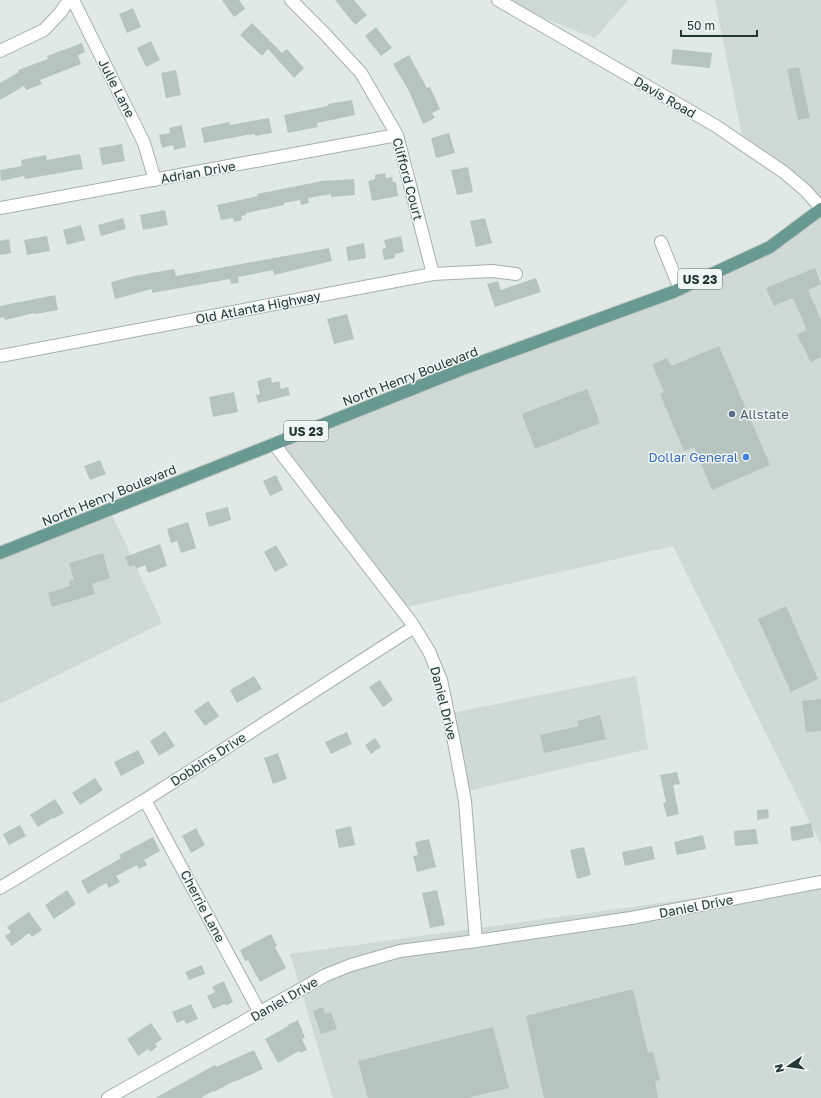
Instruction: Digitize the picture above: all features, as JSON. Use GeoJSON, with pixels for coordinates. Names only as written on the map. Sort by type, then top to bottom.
{"type":"FeatureCollection","features":[{"type":"Feature","properties":{"kind":"main road","name":"North Henry Boulevard"},"geometry":{"type":"LineString","coordinates":[[0,553],[465,368],[680,289],[770,247],[821,208]]}},
{"type":"Feature","properties":{"kind":"street"},"geometry":{"type":"LineString","coordinates":[[0,51],[44,30],[60,13],[69,0]]}},
{"type":"Feature","properties":{"kind":"street","name":"Julie Lane"},"geometry":{"type":"LineString","coordinates":[[73,0],[144,143],[155,180]]}},
{"type":"Feature","properties":{"kind":"street","name":"Clifford Court"},"geometry":{"type":"LineString","coordinates":[[292,0],[361,73],[397,135],[433,274]]}},
{"type":"Feature","properties":{"kind":"street","name":"Davis Road"},"geometry":{"type":"LineString","coordinates":[[498,0],[716,126],[785,174],[806,191],[821,208]]}},
{"type":"Feature","properties":{"kind":"street","name":"Adrian Drive"},"geometry":{"type":"LineString","coordinates":[[0,208],[397,135]]}},
{"type":"Feature","properties":{"kind":"street"},"geometry":{"type":"LineString","coordinates":[[661,242],[680,289]]}},
{"type":"Feature","properties":{"kind":"street","name":"Old Atlanta Highway"},"geometry":{"type":"LineString","coordinates":[[0,356],[433,274],[492,271],[516,274]]}},
{"type":"Feature","properties":{"kind":"street","name":"Daniel Drive"},"geometry":{"type":"LineString","coordinates":[[274,444],[414,627],[429,651],[441,680],[455,747],[464,801],[476,942]]}},
{"type":"Feature","properties":{"kind":"street","name":"Dobbins Drive"},"geometry":{"type":"LineString","coordinates":[[0,888],[145,800],[414,627]]}},
{"type":"Feature","properties":{"kind":"street","name":"Cherrie Lane"},"geometry":{"type":"LineString","coordinates":[[145,800],[260,1013]]}},
{"type":"Feature","properties":{"kind":"street","name":"Daniel Drive"},"geometry":{"type":"LineString","coordinates":[[108,1098],[326,975],[351,965],[400,951],[476,942],[631,918],[820,885]]}},
{"type":"Feature","properties":{"kind":"shaded area"},"geometry":{"type":"Polygon","coordinates":[[[497,0],[628,0],[595,38],[497,0]]]}},
{"type":"Feature","properties":{"kind":"shaded area"},"geometry":{"type":"Polygon","coordinates":[[[715,0],[821,0],[821,205],[742,136],[715,0]]]}},
{"type":"Feature","properties":{"kind":"shaded area"},"geometry":{"type":"Polygon","coordinates":[[[821,211],[821,845],[673,546],[403,608],[272,437],[746,263],[821,211]]]}},
{"type":"Feature","properties":{"kind":"shaded area"},"geometry":{"type":"Polygon","coordinates":[[[108,506],[162,623],[0,704],[0,551],[108,506]]]}},
{"type":"Feature","properties":{"kind":"shaded area"},"geometry":{"type":"Polygon","coordinates":[[[636,676],[648,749],[463,792],[451,713],[636,676]]]}},
{"type":"Feature","properties":{"kind":"shaded area"},"geometry":{"type":"Polygon","coordinates":[[[821,881],[821,1098],[333,1098],[290,954],[821,881]]]}},
{"type":"Feature","properties":{"kind":"building"},"geometry":{"type":"Polygon","coordinates":[[[222,0],[239,0],[245,9],[234,17],[222,0]]]}},
{"type":"Feature","properties":{"kind":"building"},"geometry":{"type":"Polygon","coordinates":[[[335,0],[354,0],[367,15],[355,25],[335,0]]]}},
{"type":"Feature","properties":{"kind":"building"},"geometry":{"type":"Polygon","coordinates":[[[133,8],[141,27],[127,33],[119,14],[133,8]]]}},
{"type":"Feature","properties":{"kind":"building"},"geometry":{"type":"Polygon","coordinates":[[[252,23],[282,53],[287,49],[304,68],[294,78],[268,49],[262,56],[240,35],[252,23]]]}},
{"type":"Feature","properties":{"kind":"building"},"geometry":{"type":"Polygon","coordinates":[[[376,27],[392,48],[381,56],[365,36],[376,27]]]}},
{"type":"Feature","properties":{"kind":"building"},"geometry":{"type":"Polygon","coordinates":[[[151,41],[160,60],[146,67],[137,48],[151,41]]]}},
{"type":"Feature","properties":{"kind":"building"},"geometry":{"type":"Polygon","coordinates":[[[82,43],[85,52],[78,55],[81,64],[40,80],[42,84],[26,90],[24,86],[0,100],[0,83],[19,72],[18,70],[48,59],[47,56],[82,43]]]}},
{"type":"Feature","properties":{"kind":"building"},"geometry":{"type":"Polygon","coordinates":[[[673,49],[712,53],[710,68],[671,64],[673,49]]]}},
{"type":"Feature","properties":{"kind":"building"},"geometry":{"type":"Polygon","coordinates":[[[409,55],[427,88],[430,87],[440,109],[432,113],[435,118],[423,124],[409,91],[393,64],[409,55]]]}},
{"type":"Feature","properties":{"kind":"building"},"geometry":{"type":"Polygon","coordinates":[[[799,67],[810,118],[798,120],[787,69],[799,67]]]}},
{"type":"Feature","properties":{"kind":"building"},"geometry":{"type":"Polygon","coordinates":[[[176,70],[181,95],[166,98],[161,73],[176,70]]]}},
{"type":"Feature","properties":{"kind":"building"},"geometry":{"type":"Polygon","coordinates":[[[352,100],[355,115],[317,123],[318,127],[288,133],[284,115],[328,106],[328,104],[352,100]]]}},
{"type":"Feature","properties":{"kind":"building"},"geometry":{"type":"Polygon","coordinates":[[[269,118],[272,133],[255,136],[255,134],[247,135],[204,143],[201,128],[229,122],[230,125],[269,118]]]}},
{"type":"Feature","properties":{"kind":"building"},"geometry":{"type":"Polygon","coordinates":[[[182,125],[186,147],[174,150],[173,145],[162,148],[159,135],[170,133],[169,128],[182,125]]]}},
{"type":"Feature","properties":{"kind":"building"},"geometry":{"type":"Polygon","coordinates":[[[449,133],[455,153],[436,158],[431,138],[449,133]]]}},
{"type":"Feature","properties":{"kind":"building"},"geometry":{"type":"Polygon","coordinates":[[[122,144],[125,161],[102,165],[99,148],[122,144]]]}},
{"type":"Feature","properties":{"kind":"building"},"geometry":{"type":"Polygon","coordinates":[[[80,154],[83,169],[25,179],[24,176],[1,181],[0,170],[22,166],[21,160],[46,155],[47,160],[80,154]]]}},
{"type":"Feature","properties":{"kind":"building"},"geometry":{"type":"Polygon","coordinates":[[[468,167],[473,192],[457,195],[451,170],[468,167]]]}},
{"type":"Feature","properties":{"kind":"building"},"geometry":{"type":"Polygon","coordinates":[[[385,173],[386,178],[392,177],[393,182],[396,182],[398,196],[372,201],[368,181],[375,179],[375,175],[385,173]]]}},
{"type":"Feature","properties":{"kind":"building"},"geometry":{"type":"Polygon","coordinates":[[[354,179],[355,195],[331,197],[331,194],[308,198],[309,203],[301,205],[300,200],[284,203],[284,205],[246,213],[246,215],[241,216],[242,220],[234,222],[233,218],[221,220],[217,205],[258,196],[257,194],[322,181],[354,179]]]}},
{"type":"Feature","properties":{"kind":"building"},"geometry":{"type":"Polygon","coordinates":[[[165,210],[168,225],[143,230],[140,215],[165,210]]]}},
{"type":"Feature","properties":{"kind":"building"},"geometry":{"type":"Polygon","coordinates":[[[123,218],[126,229],[101,236],[98,225],[123,218]]]}},
{"type":"Feature","properties":{"kind":"building"},"geometry":{"type":"Polygon","coordinates":[[[485,218],[492,243],[476,247],[470,221],[485,218]]]}},
{"type":"Feature","properties":{"kind":"building"},"geometry":{"type":"Polygon","coordinates":[[[81,225],[85,240],[67,245],[63,230],[81,225]]]}},
{"type":"Feature","properties":{"kind":"building"},"geometry":{"type":"Polygon","coordinates":[[[47,236],[50,251],[27,255],[24,240],[47,236]]]}},
{"type":"Feature","properties":{"kind":"building"},"geometry":{"type":"Polygon","coordinates":[[[401,236],[404,252],[395,254],[395,258],[384,260],[382,249],[386,248],[384,240],[401,236]]]}},
{"type":"Feature","properties":{"kind":"building"},"geometry":{"type":"Polygon","coordinates":[[[9,239],[11,253],[0,255],[0,241],[9,239]]]}},
{"type":"Feature","properties":{"kind":"building"},"geometry":{"type":"Polygon","coordinates":[[[364,243],[366,258],[348,261],[346,247],[364,243]]]}},
{"type":"Feature","properties":{"kind":"building"},"geometry":{"type":"Polygon","coordinates":[[[329,248],[332,261],[274,275],[273,270],[238,277],[239,283],[231,284],[230,279],[152,293],[152,289],[115,299],[111,282],[134,276],[174,269],[176,276],[329,248]]]}},
{"type":"Feature","properties":{"kind":"building"},"geometry":{"type":"Polygon","coordinates":[[[815,268],[821,284],[808,290],[821,320],[821,357],[811,362],[797,335],[807,330],[793,298],[774,306],[766,288],[815,268]]]}},
{"type":"Feature","properties":{"kind":"building"},"geometry":{"type":"Polygon","coordinates":[[[536,278],[541,292],[495,307],[487,284],[498,281],[501,290],[536,278]]]}},
{"type":"Feature","properties":{"kind":"building"},"geometry":{"type":"Polygon","coordinates":[[[55,295],[58,310],[34,313],[5,320],[4,317],[0,318],[0,306],[55,295]]]}},
{"type":"Feature","properties":{"kind":"building"},"geometry":{"type":"Polygon","coordinates":[[[347,314],[354,339],[334,344],[327,319],[347,314]]]}},
{"type":"Feature","properties":{"kind":"building"},"geometry":{"type":"Polygon","coordinates":[[[719,346],[770,465],[712,490],[694,447],[684,451],[660,394],[664,392],[652,364],[667,358],[671,366],[719,346]]]}},
{"type":"Feature","properties":{"kind":"building"},"geometry":{"type":"Polygon","coordinates":[[[271,377],[272,383],[279,381],[281,389],[288,387],[290,395],[258,403],[256,395],[260,394],[257,381],[271,377]]]}},
{"type":"Feature","properties":{"kind":"building"},"geometry":{"type":"Polygon","coordinates":[[[587,389],[600,423],[535,449],[522,414],[587,389]]]}},
{"type":"Feature","properties":{"kind":"building"},"geometry":{"type":"Polygon","coordinates":[[[234,392],[238,412],[213,417],[209,397],[234,392]]]}},
{"type":"Feature","properties":{"kind":"building"},"geometry":{"type":"Polygon","coordinates":[[[100,460],[106,474],[90,480],[84,466],[100,460]]]}},
{"type":"Feature","properties":{"kind":"building"},"geometry":{"type":"Polygon","coordinates":[[[276,475],[283,490],[270,496],[263,481],[276,475]]]}},
{"type":"Feature","properties":{"kind":"building"},"geometry":{"type":"Polygon","coordinates":[[[228,507],[231,520],[209,527],[205,513],[228,507]]]}},
{"type":"Feature","properties":{"kind":"building"},"geometry":{"type":"Polygon","coordinates":[[[188,522],[196,548],[181,553],[177,541],[171,543],[167,529],[188,522]]]}},
{"type":"Feature","properties":{"kind":"building"},"geometry":{"type":"Polygon","coordinates":[[[160,544],[167,566],[148,573],[145,565],[136,569],[135,565],[129,567],[125,557],[160,544]]]}},
{"type":"Feature","properties":{"kind":"building"},"geometry":{"type":"Polygon","coordinates":[[[276,545],[288,565],[275,572],[264,552],[276,545]]]}},
{"type":"Feature","properties":{"kind":"building"},"geometry":{"type":"Polygon","coordinates":[[[103,553],[110,578],[92,584],[95,594],[52,607],[48,593],[70,586],[69,581],[74,580],[69,563],[103,553]]]}},
{"type":"Feature","properties":{"kind":"building"},"geometry":{"type":"Polygon","coordinates":[[[786,606],[818,679],[791,692],[758,619],[786,606]]]}},
{"type":"Feature","properties":{"kind":"building"},"geometry":{"type":"Polygon","coordinates":[[[254,676],[262,689],[237,703],[230,690],[254,676]]]}},
{"type":"Feature","properties":{"kind":"building"},"geometry":{"type":"Polygon","coordinates":[[[380,680],[393,700],[383,707],[369,687],[380,680]]]}},
{"type":"Feature","properties":{"kind":"building"},"geometry":{"type":"Polygon","coordinates":[[[821,699],[821,731],[806,732],[802,701],[821,699]]]}},
{"type":"Feature","properties":{"kind":"building"},"geometry":{"type":"Polygon","coordinates":[[[208,701],[219,716],[205,726],[194,711],[208,701]]]}},
{"type":"Feature","properties":{"kind":"building"},"geometry":{"type":"Polygon","coordinates":[[[600,715],[606,739],[544,753],[540,735],[579,726],[577,721],[600,715]]]}},
{"type":"Feature","properties":{"kind":"building"},"geometry":{"type":"Polygon","coordinates":[[[165,731],[175,746],[159,756],[150,741],[165,731]]]}},
{"type":"Feature","properties":{"kind":"building"},"geometry":{"type":"Polygon","coordinates":[[[347,732],[352,744],[331,754],[325,742],[347,732]]]}},
{"type":"Feature","properties":{"kind":"building"},"geometry":{"type":"Polygon","coordinates":[[[375,738],[381,747],[371,754],[365,745],[375,738]]]}},
{"type":"Feature","properties":{"kind":"building"},"geometry":{"type":"Polygon","coordinates":[[[138,750],[145,763],[121,776],[114,762],[138,750]]]}},
{"type":"Feature","properties":{"kind":"building"},"geometry":{"type":"Polygon","coordinates":[[[278,753],[287,779],[273,784],[264,758],[278,753]]]}},
{"type":"Feature","properties":{"kind":"building"},"geometry":{"type":"Polygon","coordinates":[[[677,772],[680,784],[673,785],[679,814],[667,817],[663,803],[666,802],[660,775],[677,772]]]}},
{"type":"Feature","properties":{"kind":"building"},"geometry":{"type":"Polygon","coordinates":[[[95,778],[103,790],[80,805],[72,793],[95,778]]]}},
{"type":"Feature","properties":{"kind":"building"},"geometry":{"type":"Polygon","coordinates":[[[55,799],[64,813],[53,819],[52,818],[38,827],[30,815],[55,799]]]}},
{"type":"Feature","properties":{"kind":"building"},"geometry":{"type":"Polygon","coordinates":[[[768,809],[769,818],[757,820],[757,810],[768,809]]]}},
{"type":"Feature","properties":{"kind":"building"},"geometry":{"type":"Polygon","coordinates":[[[811,823],[814,837],[792,841],[790,827],[811,823]]]}},
{"type":"Feature","properties":{"kind":"building"},"geometry":{"type":"Polygon","coordinates":[[[20,825],[26,836],[9,845],[3,834],[20,825]]]}},
{"type":"Feature","properties":{"kind":"building"},"geometry":{"type":"Polygon","coordinates":[[[351,826],[355,845],[339,848],[335,830],[351,826]]]}},
{"type":"Feature","properties":{"kind":"building"},"geometry":{"type":"Polygon","coordinates":[[[196,828],[205,845],[191,853],[182,836],[196,828]]]}},
{"type":"Feature","properties":{"kind":"building"},"geometry":{"type":"Polygon","coordinates":[[[756,829],[758,844],[735,846],[734,831],[756,829]]]}},
{"type":"Feature","properties":{"kind":"building"},"geometry":{"type":"Polygon","coordinates":[[[703,835],[706,849],[677,855],[674,842],[703,835]]]}},
{"type":"Feature","properties":{"kind":"building"},"geometry":{"type":"Polygon","coordinates":[[[153,837],[160,851],[144,860],[147,865],[139,869],[137,865],[116,876],[120,882],[109,888],[106,883],[88,894],[81,881],[121,858],[119,855],[153,837]]]}},
{"type":"Feature","properties":{"kind":"building"},"geometry":{"type":"Polygon","coordinates":[[[429,839],[436,867],[417,872],[413,856],[418,855],[415,842],[429,839]]]}},
{"type":"Feature","properties":{"kind":"building"},"geometry":{"type":"Polygon","coordinates":[[[652,846],[655,859],[625,866],[622,852],[652,846]]]}},
{"type":"Feature","properties":{"kind":"building"},"geometry":{"type":"Polygon","coordinates":[[[584,847],[591,875],[577,879],[570,850],[584,847]]]}},
{"type":"Feature","properties":{"kind":"building"},"geometry":{"type":"Polygon","coordinates":[[[67,890],[76,904],[54,919],[45,905],[67,890]]]}},
{"type":"Feature","properties":{"kind":"building"},"geometry":{"type":"Polygon","coordinates":[[[437,890],[445,925],[430,928],[422,893],[437,890]]]}},
{"type":"Feature","properties":{"kind":"building"},"geometry":{"type":"Polygon","coordinates":[[[29,912],[42,930],[32,937],[29,933],[12,946],[5,936],[11,932],[7,927],[29,912]]]}},
{"type":"Feature","properties":{"kind":"building"},"geometry":{"type":"Polygon","coordinates":[[[271,934],[277,946],[275,947],[286,968],[260,982],[248,960],[245,961],[240,950],[271,934]]]}},
{"type":"Feature","properties":{"kind":"building"},"geometry":{"type":"Polygon","coordinates":[[[202,965],[205,974],[189,980],[185,972],[202,965]]]}},
{"type":"Feature","properties":{"kind":"building"},"geometry":{"type":"Polygon","coordinates":[[[224,981],[233,1002],[226,1006],[225,1004],[213,1009],[207,996],[215,992],[212,987],[224,981]]]}},
{"type":"Feature","properties":{"kind":"building"},"geometry":{"type":"Polygon","coordinates":[[[633,989],[648,1053],[653,1052],[660,1080],[655,1081],[658,1098],[544,1098],[526,1016],[633,989]]]}},
{"type":"Feature","properties":{"kind":"building"},"geometry":{"type":"Polygon","coordinates":[[[191,1004],[198,1019],[186,1024],[184,1020],[177,1023],[172,1012],[191,1004]]]}},
{"type":"Feature","properties":{"kind":"building"},"geometry":{"type":"Polygon","coordinates":[[[323,1007],[325,1014],[331,1012],[337,1029],[321,1034],[313,1011],[323,1007]]]}},
{"type":"Feature","properties":{"kind":"building"},"geometry":{"type":"Polygon","coordinates":[[[298,1020],[305,1038],[302,1039],[307,1050],[300,1053],[299,1051],[278,1063],[265,1039],[298,1020]]]}},
{"type":"Feature","properties":{"kind":"building"},"geometry":{"type":"Polygon","coordinates":[[[151,1023],[162,1039],[155,1044],[157,1047],[150,1052],[148,1049],[138,1056],[127,1039],[151,1023]]]}},
{"type":"Feature","properties":{"kind":"building"},"geometry":{"type":"Polygon","coordinates":[[[493,1027],[509,1088],[467,1098],[368,1098],[358,1061],[493,1027]]]}},
{"type":"Feature","properties":{"kind":"building"},"geometry":{"type":"Polygon","coordinates":[[[254,1050],[263,1069],[234,1081],[201,1098],[155,1098],[215,1065],[216,1067],[254,1050]]]}},
{"type":"Feature","properties":{"kind":"place","name":"Allstate"},"geometry":{"type":"Point","coordinates":[732,414]}},
{"type":"Feature","properties":{"kind":"place","name":"Dollar General"},"geometry":{"type":"Point","coordinates":[746,457]}}]}
